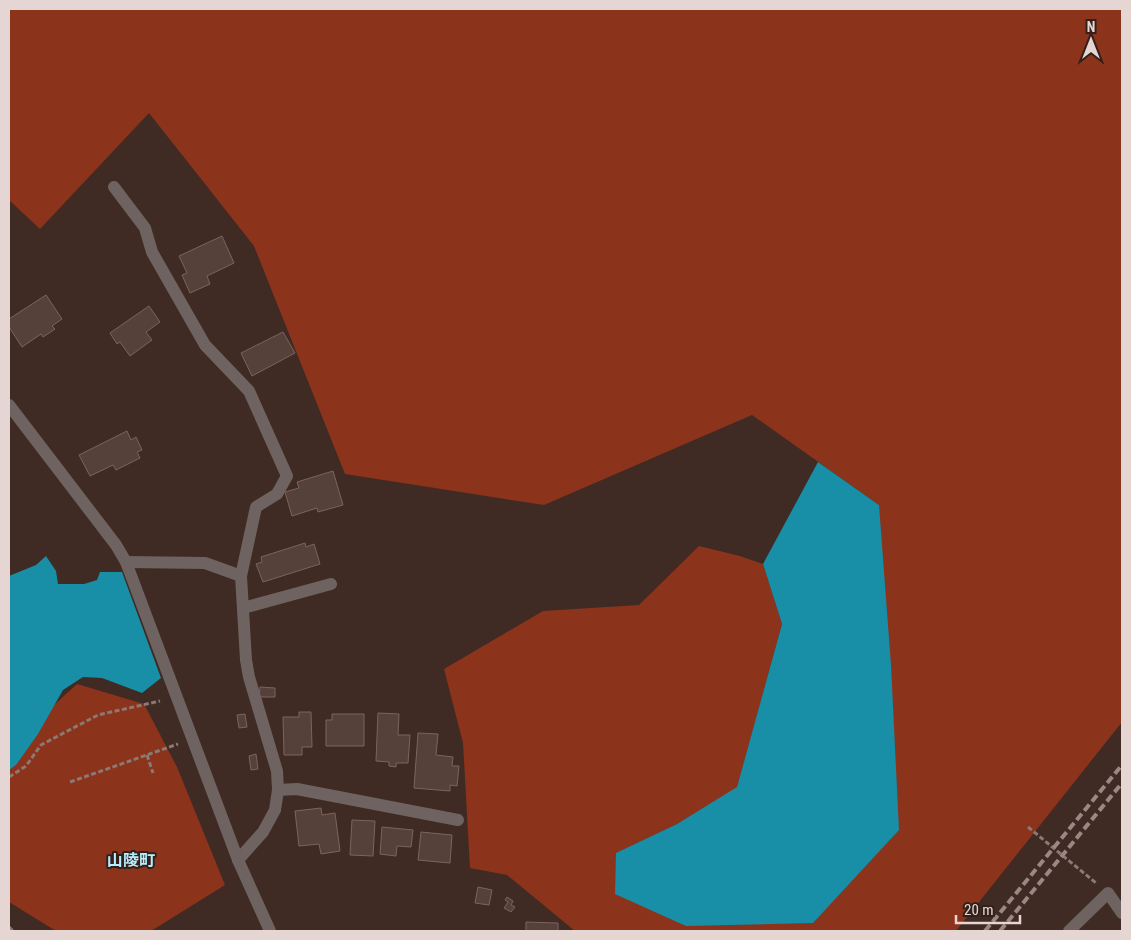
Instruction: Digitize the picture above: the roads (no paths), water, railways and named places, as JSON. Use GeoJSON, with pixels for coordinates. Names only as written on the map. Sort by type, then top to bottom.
{"type":"FeatureCollection","features":[{"type":"Feature","properties":{"kind":"street"},"geometry":{"type":"LineString","coordinates":[[114,187],[145,228],[152,252],[205,345],[249,391],[287,476],[276,494],[256,507],[241,576],[246,660],[249,677],[276,771],[278,790],[275,810],[264,832],[238,860]]}},
{"type":"Feature","properties":{"kind":"street"},"geometry":{"type":"LineString","coordinates":[[9,405],[116,545],[126,562],[238,860],[270,931]]}},
{"type":"Feature","properties":{"kind":"street"},"geometry":{"type":"LineString","coordinates":[[126,562],[204,563],[241,576]]}},
{"type":"Feature","properties":{"kind":"street"},"geometry":{"type":"LineString","coordinates":[[243,608],[331,584]]}},
{"type":"Feature","properties":{"kind":"street"},"geometry":{"type":"LineString","coordinates":[[278,790],[297,789],[458,820]]}},
{"type":"Feature","properties":{"kind":"street"},"geometry":{"type":"LineString","coordinates":[[1069,931],[1108,893],[1122,912]]}},
{"type":"Feature","properties":{"kind":"water"},"geometry":{"type":"Polygon","coordinates":[[[818,462],[879,505],[891,665],[899,830],[813,923],[686,926],[615,894],[616,853],[677,824],[737,787],[782,624],[763,564],[818,462]]]}},
{"type":"Feature","properties":{"kind":"water"},"geometry":{"type":"Polygon","coordinates":[[[46,556],[56,571],[58,584],[84,584],[97,580],[100,572],[122,572],[161,678],[142,693],[102,678],[83,677],[63,690],[38,734],[16,765],[9,770],[9,576],[36,565],[46,556]]]}},
{"type":"Feature","properties":{"kind":"railway"},"geometry":{"type":"LineString","coordinates":[[985,931],[1122,765]]}},
{"type":"Feature","properties":{"kind":"railway"},"geometry":{"type":"LineString","coordinates":[[1000,931],[1122,783]]}},
{"type":"Feature","properties":{"kind":"district","name":"山陵町"},"geometry":{"type":"Point","coordinates":[131,860]}}]}
